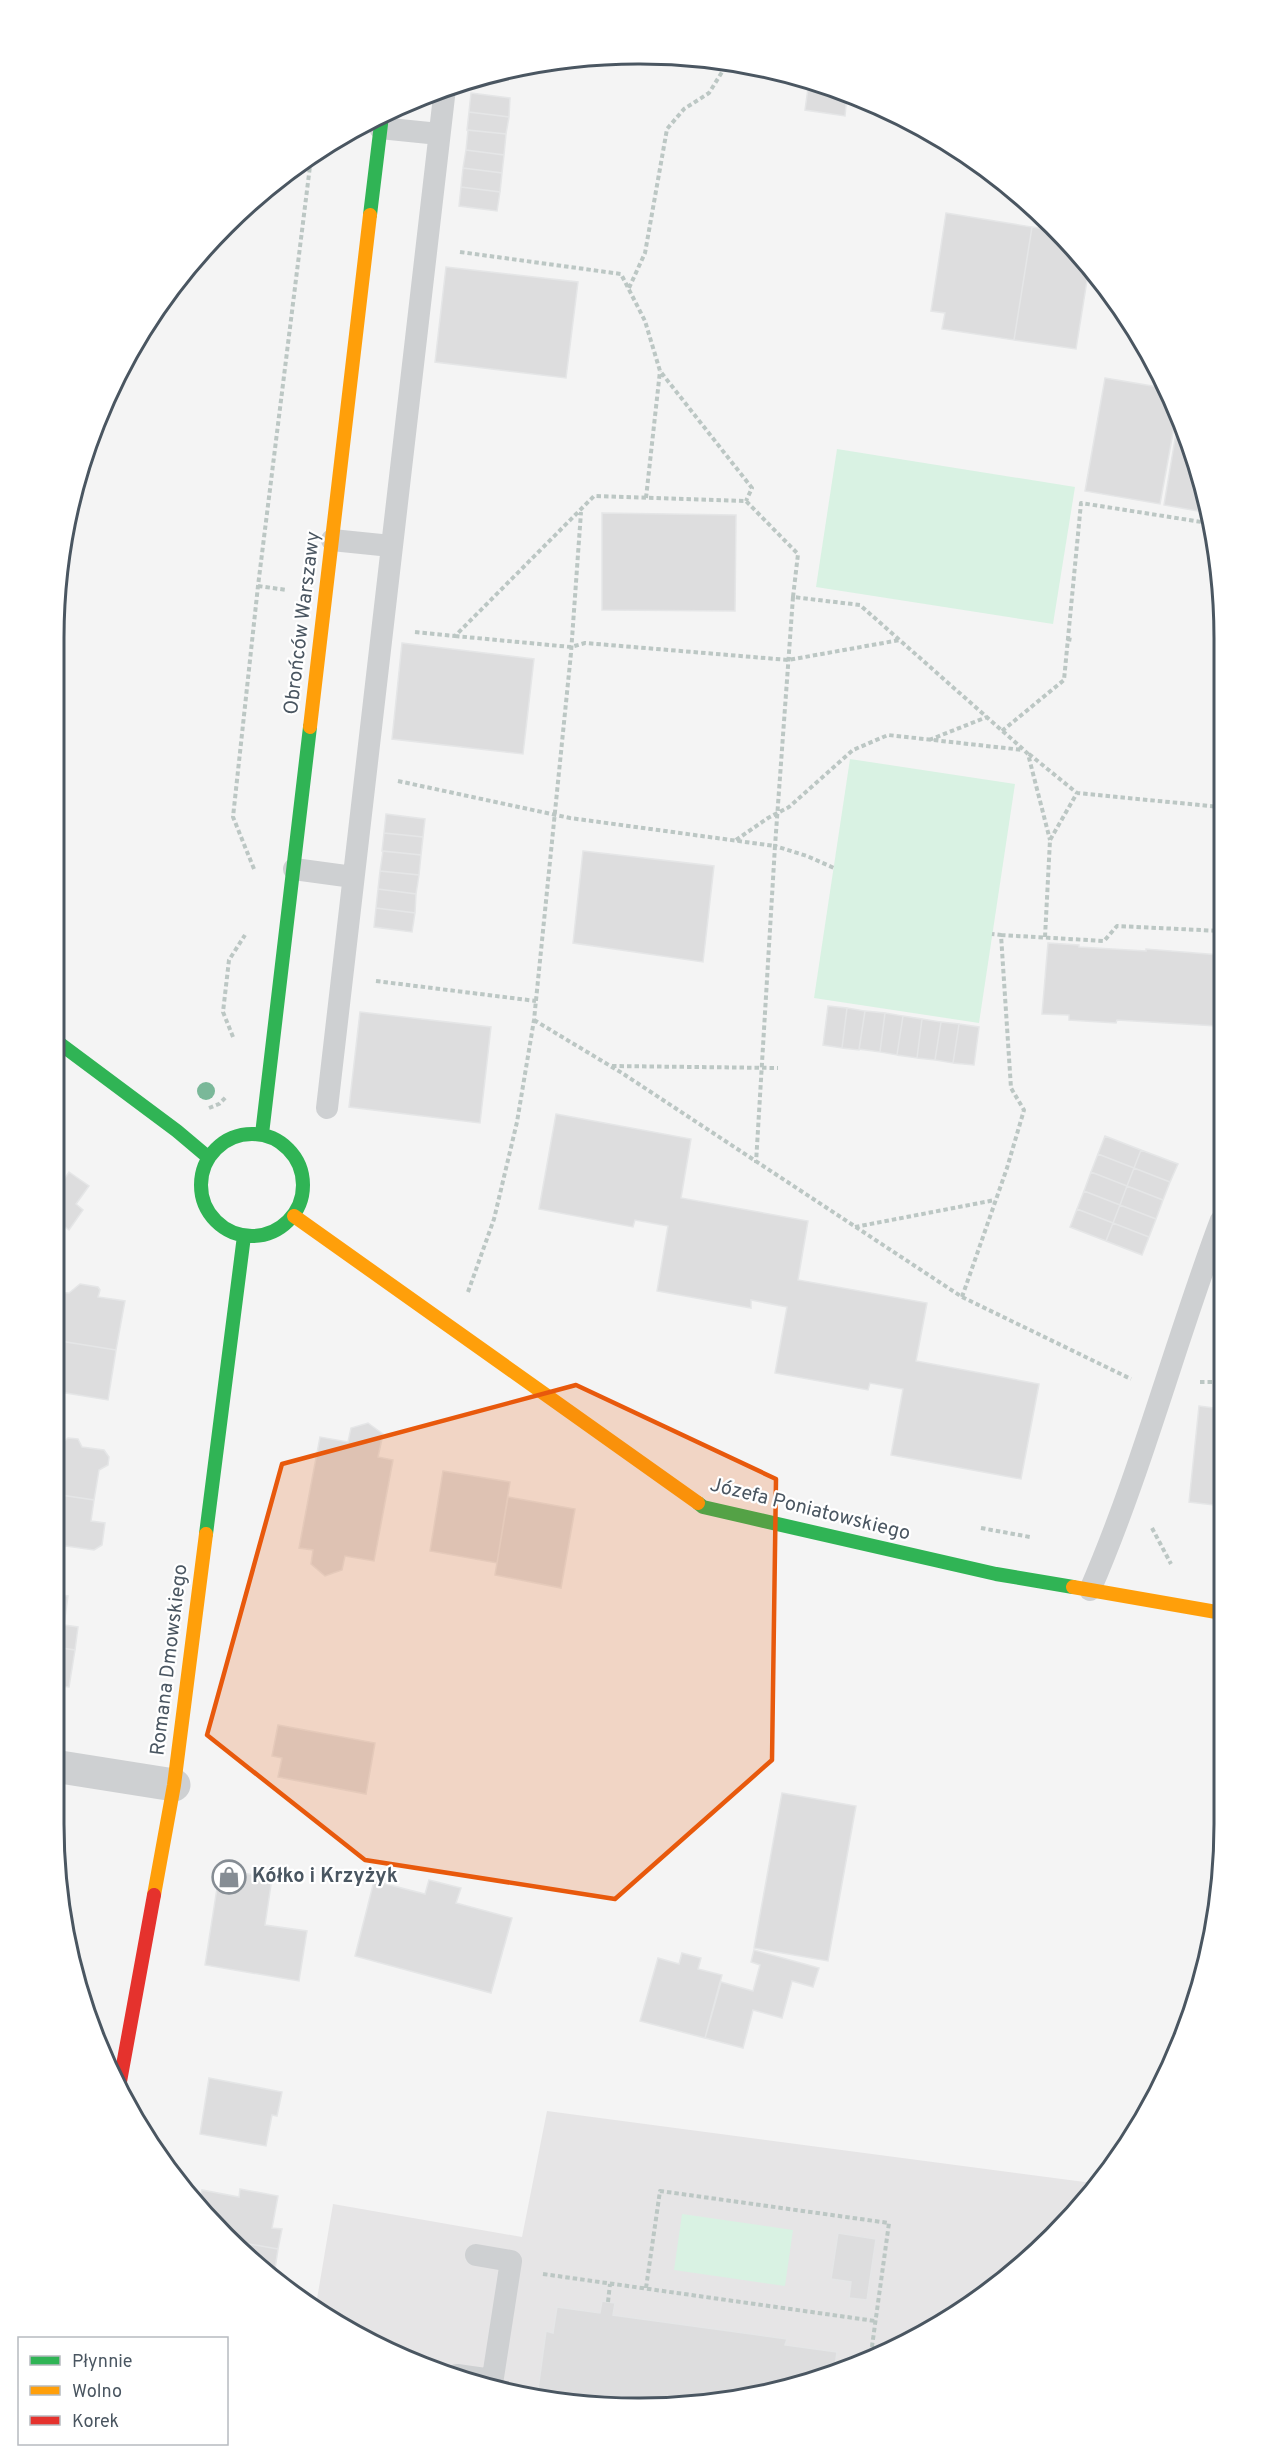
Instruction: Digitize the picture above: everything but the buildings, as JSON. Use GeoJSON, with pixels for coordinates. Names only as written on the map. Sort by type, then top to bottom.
{"type":"FeatureCollection","features":[{"type":"Feature","properties":{"kind":"street","name":"Obrońców Warszawy"},"geometry":{"type":"LineString","coordinates":[[262,1134],[380,126]]}},
{"type":"Feature","properties":{"kind":"street"},"geometry":{"type":"LineString","coordinates":[[64,1047],[177,1131],[209,1158]]}},
{"type":"Feature","properties":{"kind":"street"},"geometry":{"type":"LineString","coordinates":[[250,1133],[262,1134],[282,1143],[294,1154],[301,1169],[304,1185],[301,1201],[294,1216],[272,1233],[243,1236],[229,1231],[216,1221],[206,1206],[201,1190],[202,1173],[209,1158],[220,1145],[234,1137],[250,1133]]}},
{"type":"Feature","properties":{"kind":"street","name":"Józefa Poniatowskiego"},"geometry":{"type":"LineString","coordinates":[[294,1216],[703,1507],[996,1574],[1214,1612]]}},
{"type":"Feature","properties":{"kind":"street","name":"Romana Dmowskiego"},"geometry":{"type":"LineString","coordinates":[[122,2073],[174,1785],[243,1236]]}},
{"type":"Feature","properties":{"kind":"street"},"geometry":{"type":"LineString","coordinates":[[64,1768],[174,1785]]}},
{"type":"Feature","properties":{"kind":"lane"},"geometry":{"type":"LineString","coordinates":[[327,1108],[444,99]]}},
{"type":"Feature","properties":{"kind":"lane"},"geometry":{"type":"LineString","coordinates":[[387,123],[440,134]]}},
{"type":"Feature","properties":{"kind":"lane"},"geometry":{"type":"LineString","coordinates":[[332,540],[392,546]]}},
{"type":"Feature","properties":{"kind":"lane"},"geometry":{"type":"LineString","coordinates":[[294,869],[353,877]]}},
{"type":"Feature","properties":{"kind":"lane"},"geometry":{"type":"LineString","coordinates":[[1090,1590],[1106,1553],[1163,1394],[1214,1239]]}},
{"type":"Feature","properties":{"kind":"lane"},"geometry":{"type":"LineString","coordinates":[[476,2255],[512,2261],[493,2380]]}},
{"type":"Feature","properties":{"kind":"path"},"geometry":{"type":"LineString","coordinates":[[629,289],[645,253],[667,129],[684,109],[709,93],[723,71]]}},
{"type":"Feature","properties":{"kind":"path"},"geometry":{"type":"LineString","coordinates":[[255,871],[233,817],[258,586],[310,168]]}},
{"type":"Feature","properties":{"kind":"path"},"geometry":{"type":"LineString","coordinates":[[426,247],[621,274],[645,321],[660,371],[752,488],[746,501]]}},
{"type":"Feature","properties":{"kind":"path"},"geometry":{"type":"LineString","coordinates":[[646,498],[660,371]]}},
{"type":"Feature","properties":{"kind":"path"},"geometry":{"type":"LineString","coordinates":[[455,636],[594,496],[746,501],[798,554],[777,812],[756,1163]]}},
{"type":"Feature","properties":{"kind":"path"},"geometry":{"type":"LineString","coordinates":[[1002,731],[1064,680],[1067,639],[1079,553],[1082,503],[1201,522]]}},
{"type":"Feature","properties":{"kind":"path"},"geometry":{"type":"LineString","coordinates":[[467,1294],[494,1219],[517,1122],[534,1020],[571,647],[581,511]]}},
{"type":"Feature","properties":{"kind":"path"},"geometry":{"type":"LineString","coordinates":[[793,597],[860,605],[1028,754],[1077,794],[1214,806]]}},
{"type":"Feature","properties":{"kind":"path"},"geometry":{"type":"LineString","coordinates":[[382,628],[571,647],[585,644],[788,660],[900,640]]}},
{"type":"Feature","properties":{"kind":"path"},"geometry":{"type":"LineString","coordinates":[[1067,639],[1073,640]]}},
{"type":"Feature","properties":{"kind":"path"},"geometry":{"type":"LineString","coordinates":[[928,740],[987,717]]}},
{"type":"Feature","properties":{"kind":"path"},"geometry":{"type":"LineString","coordinates":[[735,841],[777,812],[789,807],[853,750],[888,735],[1024,750]]}},
{"type":"Feature","properties":{"kind":"path"},"geometry":{"type":"LineString","coordinates":[[1028,754],[1050,840],[1045,937]]}},
{"type":"Feature","properties":{"kind":"path"},"geometry":{"type":"LineString","coordinates":[[397,781],[570,818],[775,846],[807,856],[834,868]]}},
{"type":"Feature","properties":{"kind":"path"},"geometry":{"type":"LineString","coordinates":[[1050,840],[1077,794]]}},
{"type":"Feature","properties":{"kind":"path"},"geometry":{"type":"LineString","coordinates":[[992,934],[1104,941],[1117,926],[1214,931]]}},
{"type":"Feature","properties":{"kind":"path"},"geometry":{"type":"LineString","coordinates":[[234,1041],[224,1012],[229,960],[251,927]]}},
{"type":"Feature","properties":{"kind":"path"},"geometry":{"type":"LineString","coordinates":[[962,1297],[1024,1110],[1011,1088],[1001,935]]}},
{"type":"Feature","properties":{"kind":"path"},"geometry":{"type":"LineString","coordinates":[[342,977],[536,1001]]}},
{"type":"Feature","properties":{"kind":"path"},"geometry":{"type":"LineString","coordinates":[[534,1020],[611,1066],[962,1297],[1163,1394]]}},
{"type":"Feature","properties":{"kind":"path"},"geometry":{"type":"LineString","coordinates":[[611,1066],[778,1068]]}},
{"type":"Feature","properties":{"kind":"path"},"geometry":{"type":"LineString","coordinates":[[226,1097],[230,1090]]}},
{"type":"Feature","properties":{"kind":"path"},"geometry":{"type":"LineString","coordinates":[[854,1228],[996,1200]]}},
{"type":"Feature","properties":{"kind":"path"},"geometry":{"type":"LineString","coordinates":[[971,1526],[1038,1539]]}},
{"type":"Feature","properties":{"kind":"path"},"geometry":{"type":"LineString","coordinates":[[1106,1553],[1180,1566]]}},
{"type":"Feature","properties":{"kind":"path"},"geometry":{"type":"LineString","coordinates":[[646,2289],[660,2191],[889,2223],[871,2349]]}},
{"type":"Feature","properties":{"kind":"path"},"geometry":{"type":"LineString","coordinates":[[510,2269],[875,2321]]}},
{"type":"Feature","properties":{"kind":"path"},"geometry":{"type":"LineString","coordinates":[[608,2302],[610,2284]]}},
{"type":"Feature","properties":{"kind":"highlighted area"},"geometry":{"type":"Polygon","coordinates":[[[576,1385],[776,1479],[772,1760],[615,1899],[365,1860],[207,1735],[282,1464],[576,1385]]]}},
{"type":"Feature","properties":{"kind":"shaded area"},"geometry":{"type":"Polygon","coordinates":[[[547,2111],[1088,2182],[1071,2203],[1018,2256],[989,2280],[926,2322],[859,2355],[824,2368],[788,2379],[714,2394],[677,2397],[601,2397],[564,2394],[490,2379],[419,2355],[352,2322],[317,2300],[333,2204],[522,2237],[547,2111]]]}},
{"type":"Feature","properties":{"kind":"green space"},"geometry":{"type":"Polygon","coordinates":[[[837,449],[1075,487],[1053,624],[816,587],[837,449]]]}},
{"type":"Feature","properties":{"kind":"green space"},"geometry":{"type":"Polygon","coordinates":[[[850,759],[1015,784],[979,1023],[814,998],[850,759]]]}},
{"type":"Feature","properties":{"kind":"green space"},"geometry":{"type":"Polygon","coordinates":[[[682,2214],[793,2230],[785,2286],[674,2270],[682,2214]]]}},
{"type":"Feature","properties":{"kind":"traffic: fast"},"geometry":{"type":"LineString","coordinates":[[370,215],[381,126]]}},
{"type":"Feature","properties":{"kind":"traffic: fast"},"geometry":{"type":"LineString","coordinates":[[262,1134],[310,727]]}},
{"type":"Feature","properties":{"kind":"traffic: fast"},"geometry":{"type":"LineString","coordinates":[[64,1047],[177,1131],[209,1158]]}},
{"type":"Feature","properties":{"kind":"traffic: fast"},"geometry":{"type":"LineString","coordinates":[[252,1134],[272,1138],[288,1149],[299,1165],[303,1185],[299,1205],[288,1221],[272,1232],[252,1236],[232,1232],[216,1221],[205,1205],[201,1185],[205,1165],[216,1149],[232,1138],[252,1134]]}},
{"type":"Feature","properties":{"kind":"traffic: fast"},"geometry":{"type":"LineString","coordinates":[[206,1534],[244,1236]]}},
{"type":"Feature","properties":{"kind":"traffic: fast"},"geometry":{"type":"LineString","coordinates":[[698,1503],[703,1507],[996,1574],[1073,1587]]}},
{"type":"Feature","properties":{"kind":"traffic: slow"},"geometry":{"type":"LineString","coordinates":[[310,727],[370,215]]}},
{"type":"Feature","properties":{"kind":"traffic: slow"},"geometry":{"type":"LineString","coordinates":[[294,1216],[698,1503]]}},
{"type":"Feature","properties":{"kind":"traffic: slow"},"geometry":{"type":"LineString","coordinates":[[154,1895],[174,1785],[206,1534]]}},
{"type":"Feature","properties":{"kind":"traffic: slow"},"geometry":{"type":"LineString","coordinates":[[1073,1587],[1214,1612]]}},
{"type":"Feature","properties":{"kind":"traffic: jam"},"geometry":{"type":"LineString","coordinates":[[122,2073],[154,1895]]}},
{"type":"Feature","properties":{"kind":"place","name":"Kółko i Krzyżyk"},"geometry":{"type":"Point","coordinates":[229,1877]}}]}
